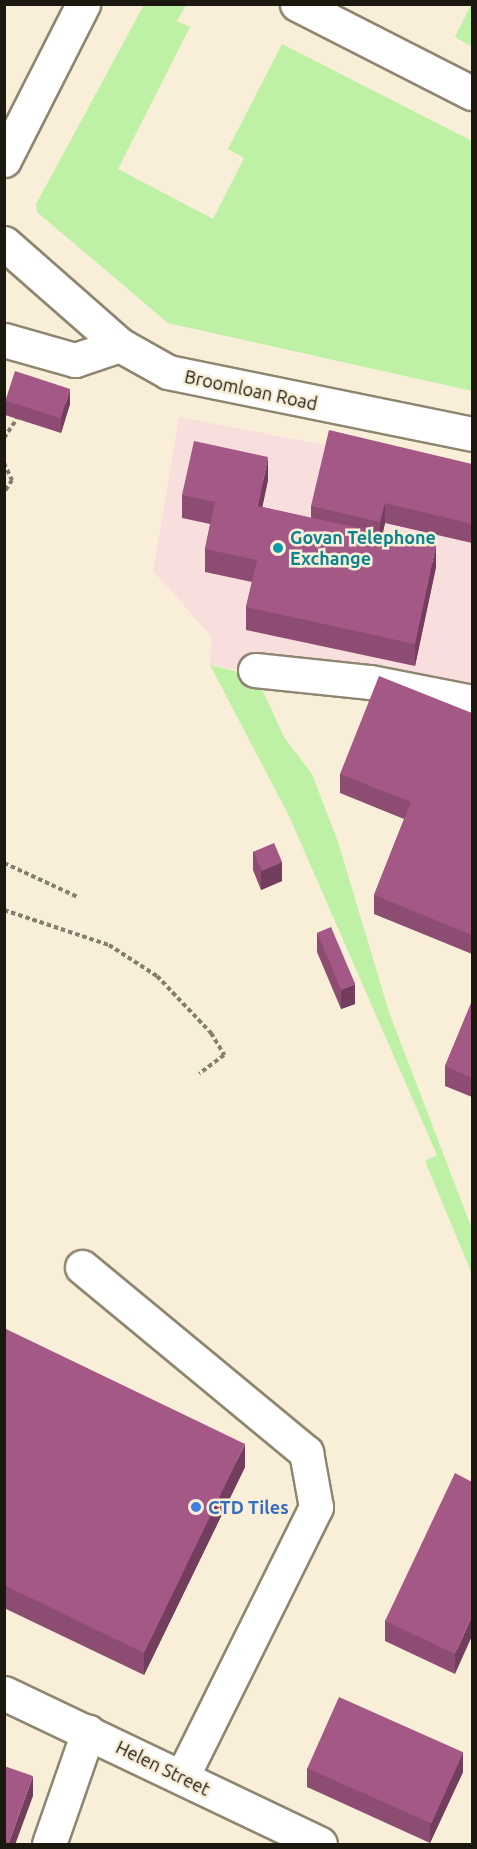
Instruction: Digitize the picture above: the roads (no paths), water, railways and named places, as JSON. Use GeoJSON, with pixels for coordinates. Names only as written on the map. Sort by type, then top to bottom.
{"type":"FeatureCollection","features":[{"type":"Feature","properties":{"kind":"street"},"geometry":{"type":"LineString","coordinates":[[4,160],[83,4]]}},
{"type":"Feature","properties":{"kind":"street"},"geometry":{"type":"LineString","coordinates":[[297,4],[472,93]]}},
{"type":"Feature","properties":{"kind":"street","name":"Broomloan Road"},"geometry":{"type":"LineString","coordinates":[[4,243],[120,345],[189,379],[472,434]]}},
{"type":"Feature","properties":{"kind":"street"},"geometry":{"type":"LineString","coordinates":[[4,340],[75,360],[120,345]]}},
{"type":"Feature","properties":{"kind":"street"},"geometry":{"type":"LineString","coordinates":[[255,670],[370,682],[472,702]]}},
{"type":"Feature","properties":{"kind":"street"},"geometry":{"type":"LineString","coordinates":[[82,1268],[306,1452],[316,1507],[182,1777]]}},
{"type":"Feature","properties":{"kind":"street","name":"Helen Street"},"geometry":{"type":"LineString","coordinates":[[4,1693],[320,1845]]}},
{"type":"Feature","properties":{"kind":"street"},"geometry":{"type":"LineString","coordinates":[[49,1845],[88,1732]]}},
{"type":"Feature","properties":{"kind":"place","name":"Govan Telephone Exchange"},"geometry":{"type":"Point","coordinates":[278,548]}},
{"type":"Feature","properties":{"kind":"place","name":"CTD Tiles"},"geometry":{"type":"Point","coordinates":[196,1507]}}]}
